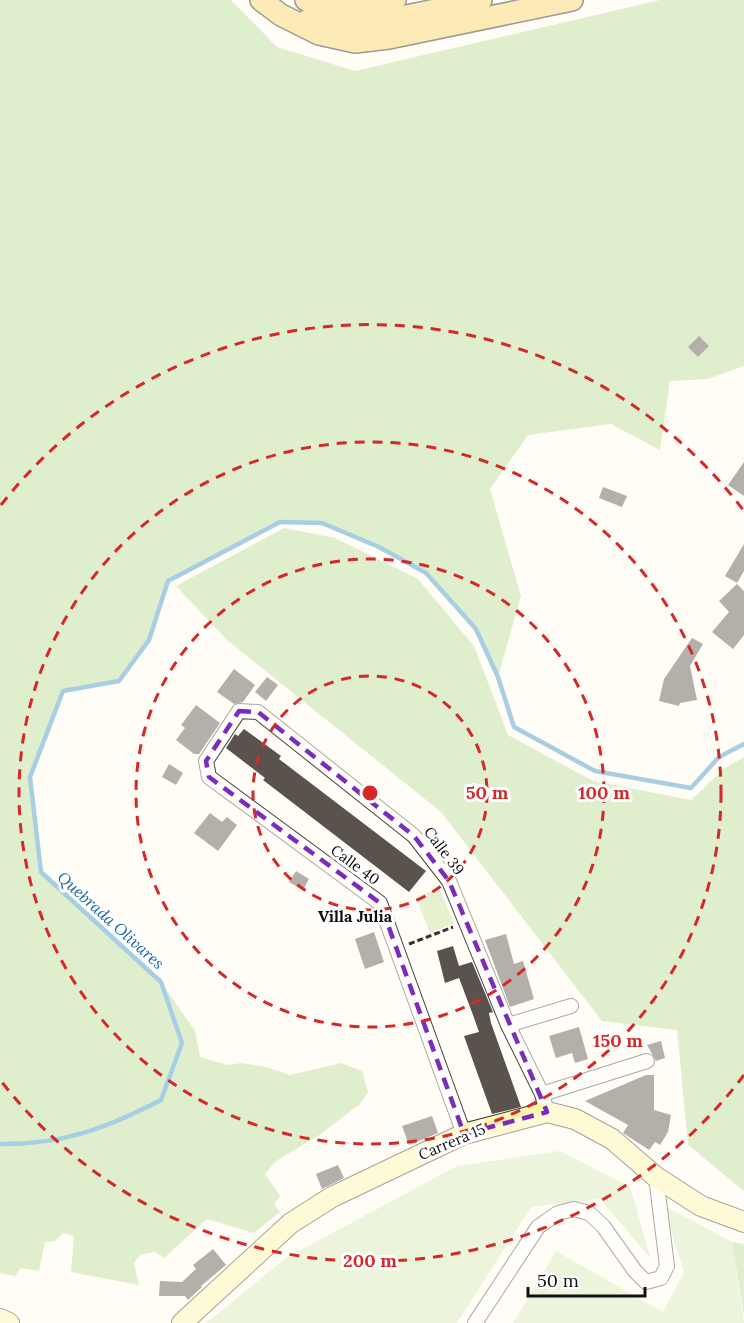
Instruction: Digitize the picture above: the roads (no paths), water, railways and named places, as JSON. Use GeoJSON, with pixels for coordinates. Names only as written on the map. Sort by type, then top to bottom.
{"type":"FeatureCollection","features":[{"type":"Feature","properties":{"kind":"main road"},"geometry":{"type":"LineString","coordinates":[[261,0],[281,15],[337,40],[372,42],[572,0]]}},
{"type":"Feature","properties":{"kind":"main road"},"geometry":{"type":"LineString","coordinates":[[306,0],[318,5],[393,10]]}},
{"type":"Feature","properties":{"kind":"main road"},"geometry":{"type":"LineString","coordinates":[[281,15],[338,24],[393,10],[482,0]]}},
{"type":"Feature","properties":{"kind":"main road","name":"Carrera 15"},"geometry":{"type":"LineString","coordinates":[[182,1323],[291,1223],[332,1197],[464,1134],[544,1103],[612,1139],[656,1177],[701,1206],[744,1222]]}},
{"type":"Feature","properties":{"kind":"main road"},"geometry":{"type":"LineString","coordinates":[[0,1319],[9,1323]]}},
{"type":"Feature","properties":{"kind":"street","name":"Calle 39"},"geometry":{"type":"LineString","coordinates":[[245,709],[258,712],[414,836],[449,881],[507,1025],[544,1103]]}},
{"type":"Feature","properties":{"kind":"street","name":"Calle 40"},"geometry":{"type":"LineString","coordinates":[[245,709],[239,711],[207,761],[210,777],[380,903],[464,1134]]}},
{"type":"Feature","properties":{"kind":"street"},"geometry":{"type":"LineString","coordinates":[[507,1025],[571,1006]]}},
{"type":"Feature","properties":{"kind":"street"},"geometry":{"type":"LineString","coordinates":[[544,1103],[647,1061]]}},
{"type":"Feature","properties":{"kind":"street"},"geometry":{"type":"LineString","coordinates":[[475,1323],[538,1227],[558,1213],[574,1209],[589,1214],[603,1226],[646,1282],[661,1278],[667,1266],[656,1177]]}},
{"type":"Feature","properties":{"kind":"waterway","name":"Quebrada Olivares"},"geometry":{"type":"LineString","coordinates":[[0,1144],[23,1144],[84,1133],[122,1119],[161,1100],[182,1043],[161,982],[41,872],[30,777],[63,691],[119,681],[149,640],[168,581],[280,522],[322,523],[379,547],[426,573],[476,629],[498,677],[514,727],[595,771],[691,788],[719,757],[744,744]]}},
{"type":"Feature","properties":{"kind":"district","name":"Villa Julia"},"geometry":{"type":"Point","coordinates":[355,916]}}]}
